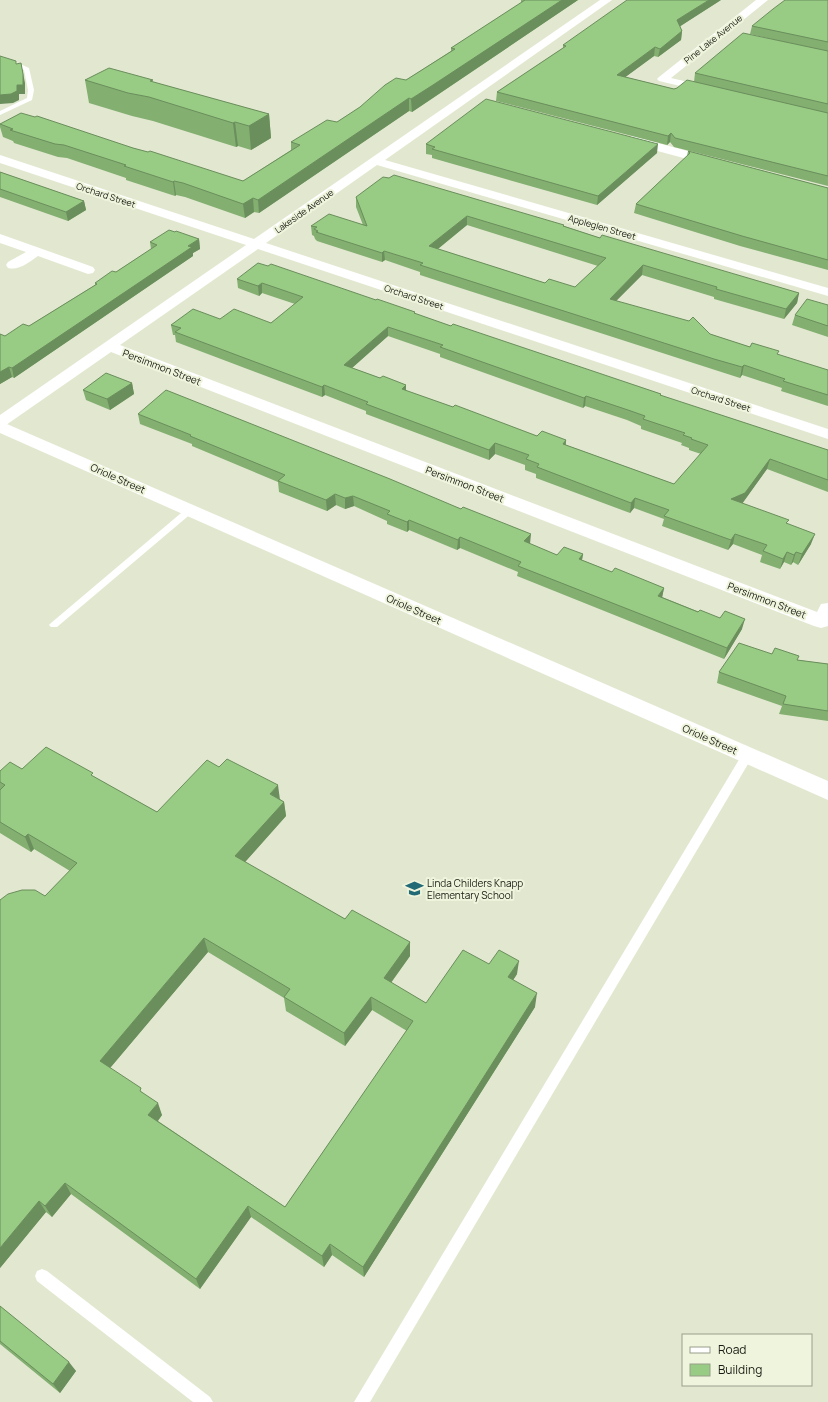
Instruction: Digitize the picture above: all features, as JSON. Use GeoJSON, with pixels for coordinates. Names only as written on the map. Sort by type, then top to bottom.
{"type":"FeatureCollection","features":[{"type":"Feature","properties":{"kind":"street","name":"Lakeside Avenue"},"geometry":{"type":"LineString","coordinates":[[0,422],[607,0]]}},
{"type":"Feature","properties":{"kind":"street","name":"Pine Lake Avenue"},"geometry":{"type":"LineString","coordinates":[[723,93],[663,79],[750,8],[763,0]]}},
{"type":"Feature","properties":{"kind":"street"},"geometry":{"type":"LineString","coordinates":[[720,32],[736,36]]}},
{"type":"Feature","properties":{"kind":"street"},"geometry":{"type":"LineString","coordinates":[[467,98],[482,102]]}},
{"type":"Feature","properties":{"kind":"street"},"geometry":{"type":"LineString","coordinates":[[621,138],[728,166]]}},
{"type":"Feature","properties":{"kind":"street","name":"Orchard Street"},"geometry":{"type":"LineString","coordinates":[[0,159],[828,434]]}},
{"type":"Feature","properties":{"kind":"street","name":"Appleglen Street"},"geometry":{"type":"LineString","coordinates":[[376,161],[828,292]]}},
{"type":"Feature","properties":{"kind":"street"},"geometry":{"type":"LineString","coordinates":[[0,238],[88,270]]}},
{"type":"Feature","properties":{"kind":"street"},"geometry":{"type":"LineString","coordinates":[[13,265],[36,251]]}},
{"type":"Feature","properties":{"kind":"street","name":"Persimmon Street"},"geometry":{"type":"LineString","coordinates":[[109,346],[824,615]]}},
{"type":"Feature","properties":{"kind":"street","name":"Oriole Street"},"geometry":{"type":"LineString","coordinates":[[0,426],[828,791]]}},
{"type":"Feature","properties":{"kind":"lane"},"geometry":{"type":"LineString","coordinates":[[0,59],[27,69],[31,90],[30,98],[0,113]]}},
{"type":"Feature","properties":{"kind":"lane"},"geometry":{"type":"LineString","coordinates":[[54,625],[190,510]]}},
{"type":"Feature","properties":{"kind":"lane"},"geometry":{"type":"LineString","coordinates":[[362,1402],[748,756]]}},
{"type":"Feature","properties":{"kind":"lane"},"geometry":{"type":"LineString","coordinates":[[42,1276],[205,1402]]}},
{"type":"Feature","properties":{"kind":"building"},"geometry":{"type":"Polygon","coordinates":[[[525,0],[562,0],[433,85],[411,99],[409,98],[258,200],[253,198],[243,204],[64,145],[55,144],[10,130],[13,129],[0,124],[21,113],[35,117],[37,116],[133,148],[148,152],[150,151],[243,181],[300,145],[291,142],[327,120],[337,122],[360,107],[385,85],[396,78],[406,80],[455,49],[451,48],[525,0]]]}},
{"type":"Feature","properties":{"kind":"building"},"geometry":{"type":"Polygon","coordinates":[[[627,0],[709,0],[677,20],[682,31],[660,49],[655,47],[617,75],[674,89],[687,80],[828,113],[828,176],[675,138],[671,133],[668,136],[497,92],[566,46],[563,45],[627,0]]]}},
{"type":"Feature","properties":{"kind":"building"},"geometry":{"type":"Polygon","coordinates":[[[785,0],[828,0],[828,42],[752,26],[785,0]]]}},
{"type":"Feature","properties":{"kind":"building"},"geometry":{"type":"Polygon","coordinates":[[[743,33],[828,51],[828,104],[695,73],[743,33]]]}},
{"type":"Feature","properties":{"kind":"building"},"geometry":{"type":"Polygon","coordinates":[[[0,56],[16,61],[16,64],[21,63],[23,85],[17,85],[17,91],[11,94],[0,95],[0,56]]]}},
{"type":"Feature","properties":{"kind":"building"},"geometry":{"type":"Polygon","coordinates":[[[109,68],[269,114],[249,126],[235,122],[233,123],[149,97],[128,93],[85,80],[109,68]]]}},
{"type":"Feature","properties":{"kind":"building"},"geometry":{"type":"Polygon","coordinates":[[[486,99],[658,144],[598,196],[432,149],[435,147],[426,144],[486,99]]]}},
{"type":"Feature","properties":{"kind":"building"},"geometry":{"type":"Polygon","coordinates":[[[688,151],[828,188],[828,260],[636,204],[690,153],[688,151]]]}},
{"type":"Feature","properties":{"kind":"building"},"geometry":{"type":"Polygon","coordinates":[[[0,172],[84,201],[66,212],[0,189],[0,172]]]}},
{"type":"Feature","properties":{"kind":"building"},"geometry":{"type":"Polygon","coordinates":[[[394,175],[564,225],[563,226],[600,238],[602,235],[799,293],[786,309],[716,289],[717,287],[643,265],[610,299],[689,321],[693,317],[710,334],[750,347],[752,343],[779,351],[777,354],[828,370],[828,395],[783,381],[785,379],[744,365],[742,367],[714,359],[420,265],[423,263],[384,251],[382,253],[316,232],[318,231],[314,229],[317,227],[311,226],[329,214],[367,226],[356,197],[383,177],[389,178],[394,175]],[[467,216],[429,246],[545,283],[549,279],[575,287],[606,258],[467,216]]]}},
{"type":"Feature","properties":{"kind":"building"},"geometry":{"type":"Polygon","coordinates":[[[169,230],[199,239],[188,246],[192,247],[12,368],[9,367],[0,372],[0,334],[5,336],[23,324],[29,326],[97,284],[95,283],[112,271],[116,272],[157,245],[150,242],[169,230]]]}},
{"type":"Feature","properties":{"kind":"building"},"geometry":{"type":"Polygon","coordinates":[[[258,263],[268,266],[271,264],[415,312],[414,313],[451,326],[453,324],[661,394],[660,395],[828,450],[828,480],[770,459],[745,493],[731,499],[789,520],[786,523],[815,534],[802,554],[796,552],[794,555],[787,552],[783,559],[763,551],[767,545],[735,534],[731,540],[664,516],[669,510],[635,498],[631,503],[537,467],[539,464],[526,459],[529,455],[495,443],[489,450],[366,404],[368,402],[324,385],[322,387],[175,332],[181,328],[171,325],[193,309],[220,319],[234,309],[271,323],[303,297],[262,283],[258,286],[237,279],[258,263]],[[388,327],[344,365],[380,378],[383,376],[406,385],[402,389],[453,407],[455,405],[537,436],[542,431],[566,440],[563,444],[674,484],[708,445],[683,435],[685,433],[643,419],[645,416],[586,396],[584,398],[440,347],[443,345],[388,327]]]}},
{"type":"Feature","properties":{"kind":"building"},"geometry":{"type":"Polygon","coordinates":[[[807,299],[828,305],[828,326],[795,315],[807,299]]]}},
{"type":"Feature","properties":{"kind":"building"},"geometry":{"type":"Polygon","coordinates":[[[106,373],[132,383],[107,399],[83,390],[106,373]]]}},
{"type":"Feature","properties":{"kind":"building"},"geometry":{"type":"Polygon","coordinates":[[[166,390],[390,479],[461,509],[463,507],[531,534],[524,541],[557,555],[564,547],[583,554],[579,559],[612,572],[615,568],[664,588],[658,596],[698,612],[700,610],[720,618],[725,611],[745,619],[727,648],[518,566],[521,562],[460,537],[458,540],[409,520],[407,522],[387,514],[390,511],[353,496],[345,498],[335,494],[326,500],[278,481],[285,475],[138,414],[166,390]]]}},
{"type":"Feature","properties":{"kind":"building"},"geometry":{"type":"Polygon","coordinates":[[[739,643],[772,654],[775,648],[799,656],[797,660],[828,664],[828,711],[783,704],[786,696],[719,672],[739,643]]]}},
{"type":"Feature","properties":{"kind":"building"},"geometry":{"type":"Polygon","coordinates":[[[46,747],[93,773],[91,775],[157,812],[207,760],[219,767],[227,759],[278,785],[270,794],[284,802],[235,856],[345,919],[352,910],[410,942],[384,978],[426,1003],[463,950],[489,964],[499,950],[519,961],[508,977],[537,993],[363,1267],[330,1244],[322,1256],[248,1206],[196,1279],[65,1183],[45,1206],[39,1201],[0,1248],[0,900],[8,894],[22,890],[35,890],[45,896],[77,863],[28,834],[25,837],[0,822],[0,790],[5,785],[0,782],[0,771],[10,762],[22,769],[46,747]],[[204,938],[100,1061],[141,1088],[140,1091],[158,1103],[148,1115],[285,1207],[413,1021],[371,997],[344,1033],[284,997],[290,989],[204,938]]]}},
{"type":"Feature","properties":{"kind":"building"},"geometry":{"type":"Polygon","coordinates":[[[0,1306],[69,1362],[53,1384],[0,1341],[0,1306]]]}},
{"type":"Feature","properties":{"kind":"place","name":"Linda Childers Knapp Elementary School"},"geometry":{"type":"Point","coordinates":[414,889]}}]}
